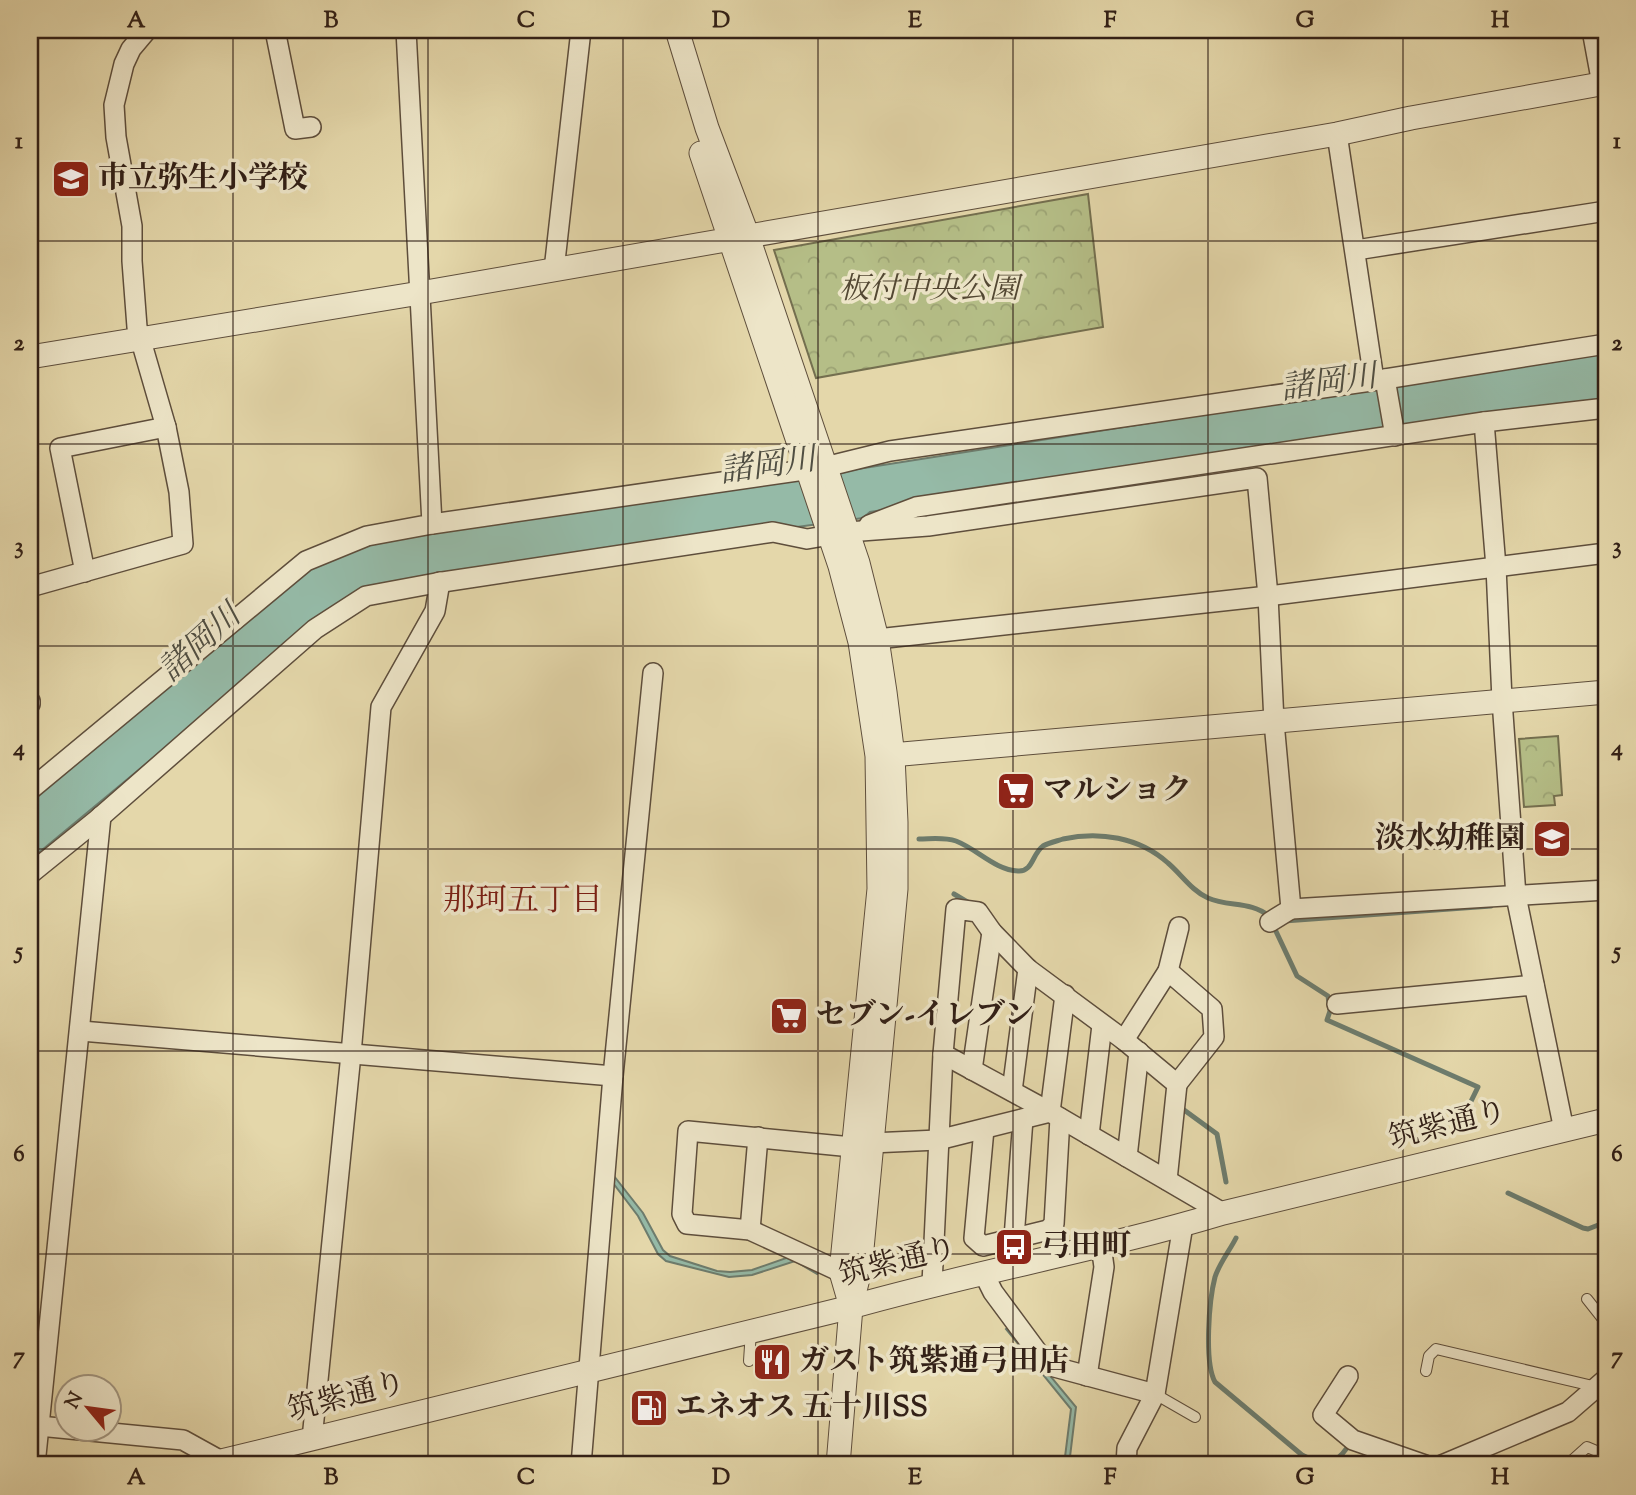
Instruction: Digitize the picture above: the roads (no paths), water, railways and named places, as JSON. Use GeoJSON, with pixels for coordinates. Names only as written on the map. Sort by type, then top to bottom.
{"type":"FeatureCollection","features":[{"type":"Feature","properties":{"kind":"street"},"geometry":{"type":"LineString","coordinates":[[30,587],[183,544],[179,492],[166,427],[140,340],[132,261],[132,226],[116,137],[114,105],[124,64],[131,49],[147,30]]}},
{"type":"Feature","properties":{"kind":"street"},"geometry":{"type":"LineString","coordinates":[[275,30],[295,130],[311,127]]}},
{"type":"Feature","properties":{"kind":"street"},"geometry":{"type":"LineString","coordinates":[[406,30],[432,524]]}},
{"type":"Feature","properties":{"kind":"street"},"geometry":{"type":"LineString","coordinates":[[554,270],[581,30]]}},
{"type":"Feature","properties":{"kind":"street"},"geometry":{"type":"LineString","coordinates":[[662,30],[738,236],[877,639],[885,756]]}},
{"type":"Feature","properties":{"kind":"street"},"geometry":{"type":"LineString","coordinates":[[677,30],[738,236]]}},
{"type":"Feature","properties":{"kind":"street"},"geometry":{"type":"LineString","coordinates":[[30,357],[554,270],[1337,134],[1411,118],[1604,84],[1592,30]]}},
{"type":"Feature","properties":{"kind":"street"},"geometry":{"type":"LineString","coordinates":[[1337,134],[1380,380],[1395,436]]}},
{"type":"Feature","properties":{"kind":"street"},"geometry":{"type":"LineString","coordinates":[[1356,250],[1606,211]]}},
{"type":"Feature","properties":{"kind":"street"},"geometry":{"type":"LineString","coordinates":[[30,790],[306,561],[367,536],[432,524],[820,470],[890,451],[1380,380],[1606,344]]}},
{"type":"Feature","properties":{"kind":"street"},"geometry":{"type":"LineString","coordinates":[[839,534],[916,507],[1484,422],[1606,408]]}},
{"type":"Feature","properties":{"kind":"street"},"geometry":{"type":"LineString","coordinates":[[1484,422],[1496,567],[1516,896],[1564,1130]]}},
{"type":"Feature","properties":{"kind":"street"},"geometry":{"type":"LineString","coordinates":[[85,572],[60,448],[166,427]]}},
{"type":"Feature","properties":{"kind":"street"},"geometry":{"type":"LineString","coordinates":[[30,874],[101,816],[315,629],[366,596],[440,582],[773,532],[807,539],[928,526],[1257,478],[1268,597],[1274,722],[1291,909]]}},
{"type":"Feature","properties":{"kind":"street"},"geometry":{"type":"LineString","coordinates":[[839,534],[896,822],[895,889],[862,1145],[841,1272],[851,1307]]}},
{"type":"Feature","properties":{"kind":"street"},"geometry":{"type":"LineString","coordinates":[[877,639],[1268,597],[1606,553]]}},
{"type":"Feature","properties":{"kind":"street"},"geometry":{"type":"LineString","coordinates":[[312,1439],[351,1054],[381,707],[435,611],[440,582]]}},
{"type":"Feature","properties":{"kind":"street"},"geometry":{"type":"LineString","coordinates":[[581,1465],[612,1076],[653,673]]}},
{"type":"Feature","properties":{"kind":"street"},"geometry":{"type":"LineString","coordinates":[[885,756],[1606,692]]}},
{"type":"Feature","properties":{"kind":"street"},"geometry":{"type":"LineString","coordinates":[[34,1456],[101,816]]}},
{"type":"Feature","properties":{"kind":"street"},"geometry":{"type":"LineString","coordinates":[[1270,922],[1291,909],[1606,890]]}},
{"type":"Feature","properties":{"kind":"street"},"geometry":{"type":"LineString","coordinates":[[932,1284],[943,1054],[956,909],[978,912],[992,932],[1028,969],[1177,1084]]}},
{"type":"Feature","properties":{"kind":"street"},"geometry":{"type":"LineString","coordinates":[[1128,1157],[1131,1046],[1168,971],[1179,928]]}},
{"type":"Feature","properties":{"kind":"street"},"geometry":{"type":"LineString","coordinates":[[972,1070],[992,932]]}},
{"type":"Feature","properties":{"kind":"street"},"geometry":{"type":"LineString","coordinates":[[1012,1091],[1028,969]]}},
{"type":"Feature","properties":{"kind":"street"},"geometry":{"type":"LineString","coordinates":[[1167,1180],[1177,1084],[1214,1037],[1212,1009],[1168,971]]}},
{"type":"Feature","properties":{"kind":"street"},"geometry":{"type":"LineString","coordinates":[[1337,1004],[1534,985]]}},
{"type":"Feature","properties":{"kind":"street"},"geometry":{"type":"LineString","coordinates":[[984,1129],[974,1238],[983,1246],[1048,1230],[1054,1224],[1055,1115],[1065,995]]}},
{"type":"Feature","properties":{"kind":"street"},"geometry":{"type":"LineString","coordinates":[[1089,1135],[1102,1025]]}},
{"type":"Feature","properties":{"kind":"street"},"geometry":{"type":"LineString","coordinates":[[80,1031],[612,1076]]}},
{"type":"Feature","properties":{"kind":"street"},"geometry":{"type":"LineString","coordinates":[[943,1054],[1055,1115],[1223,1213]]}},
{"type":"Feature","properties":{"kind":"street"},"geometry":{"type":"LineString","coordinates":[[841,1272],[750,1230],[687,1224],[682,1214],[688,1131],[862,1145],[938,1140],[1023,1119],[1055,1115]]}},
{"type":"Feature","properties":{"kind":"street"},"geometry":{"type":"LineString","coordinates":[[1014,1238],[1023,1119]]}},
{"type":"Feature","properties":{"kind":"street","name":"筑紫通り"},"geometry":{"type":"LineString","coordinates":[[213,1463],[851,1307],[932,1284],[984,1274],[1223,1213],[1606,1121]]}},
{"type":"Feature","properties":{"kind":"street"},"geometry":{"type":"LineString","coordinates":[[750,1230],[758,1138]]}},
{"type":"Feature","properties":{"kind":"street"},"geometry":{"type":"LineString","coordinates":[[838,1465],[851,1307],[859,1270],[862,1145]]}},
{"type":"Feature","properties":{"kind":"street"},"geometry":{"type":"LineString","coordinates":[[1126,1465],[1127,1448],[1155,1395],[1184,1225]]}},
{"type":"Feature","properties":{"kind":"street"},"geometry":{"type":"LineString","coordinates":[[1087,1376],[1104,1264],[1101,1245]]}},
{"type":"Feature","properties":{"kind":"street"},"geometry":{"type":"LineString","coordinates":[[984,1274],[993,1292],[1047,1365],[1155,1395]]}},
{"type":"Feature","properties":{"kind":"street"},"geometry":{"type":"LineString","coordinates":[[1348,1376],[1323,1415],[1353,1440],[1425,1465]]}},
{"type":"Feature","properties":{"kind":"street"},"geometry":{"type":"LineString","coordinates":[[1442,1465],[1569,1412],[1602,1383]]}},
{"type":"Feature","properties":{"kind":"street"},"geometry":{"type":"LineString","coordinates":[[39,1426],[183,1440],[213,1463]]}},
{"type":"Feature","properties":{"kind":"lane"},"geometry":{"type":"LineString","coordinates":[[1587,1299],[1606,1323]]}},
{"type":"Feature","properties":{"kind":"lane"},"geometry":{"type":"LineString","coordinates":[[748,1361],[751,1331]]}},
{"type":"Feature","properties":{"kind":"lane"},"geometry":{"type":"LineString","coordinates":[[1426,1371],[1429,1356],[1436,1349],[1602,1383]]}},
{"type":"Feature","properties":{"kind":"lane"},"geometry":{"type":"LineString","coordinates":[[1155,1395],[1195,1417]]}},
{"type":"Feature","properties":{"kind":"lane"},"geometry":{"type":"LineString","coordinates":[[1567,1465],[1587,1447],[1606,1455]]}},
{"type":"Feature","properties":{"kind":"waterway"},"geometry":{"type":"LineString","coordinates":[[1029,502],[1185,476]]}},
{"type":"Feature","properties":{"kind":"waterway"},"geometry":{"type":"LineString","coordinates":[[919,839],[956,841],[1002,867],[1023,871],[1030,866],[1039,849],[1050,843],[1077,837],[1118,838],[1157,854],[1208,898],[1255,908],[1269,916]]}},
{"type":"Feature","properties":{"kind":"waterway"},"geometry":{"type":"LineString","coordinates":[[954,894],[969,903]]}},
{"type":"Feature","properties":{"kind":"waterway"},"geometry":{"type":"LineString","coordinates":[[1284,921],[1491,906]]}},
{"type":"Feature","properties":{"kind":"waterway"},"geometry":{"type":"LineString","coordinates":[[1273,925],[1297,976],[1328,996],[1330,1011],[1327,1020],[1478,1087],[1458,1128]]}},
{"type":"Feature","properties":{"kind":"waterway"},"geometry":{"type":"LineString","coordinates":[[1180,1107],[1217,1134],[1226,1182]]}},
{"type":"Feature","properties":{"kind":"waterway"},"geometry":{"type":"LineString","coordinates":[[1508,1193],[1583,1228],[1588,1229],[1606,1222]]}},
{"type":"Feature","properties":{"kind":"waterway"},"geometry":{"type":"LineString","coordinates":[[1236,1238],[1217,1272],[1211,1300],[1209,1346],[1215,1382],[1306,1457],[1321,1462],[1331,1461],[1351,1444]]}},
{"type":"Feature","properties":{"kind":"place","name":"市立弥生小学校"},"geometry":{"type":"Point","coordinates":[71,179]}},
{"type":"Feature","properties":{"kind":"place","name":"マルショク"},"geometry":{"type":"Point","coordinates":[1016,791]}},
{"type":"Feature","properties":{"kind":"place","name":"淡水幼稚園"},"geometry":{"type":"Point","coordinates":[1552,839]}},
{"type":"Feature","properties":{"kind":"place","name":"セブン-イレブン"},"geometry":{"type":"Point","coordinates":[789,1016]}},
{"type":"Feature","properties":{"kind":"place","name":"弓田町"},"geometry":{"type":"Point","coordinates":[1014,1247]}},
{"type":"Feature","properties":{"kind":"place","name":"ガスト筑紫通弓田店"},"geometry":{"type":"Point","coordinates":[772,1362]}},
{"type":"Feature","properties":{"kind":"place","name":"エネオス 五十川SS"},"geometry":{"type":"Point","coordinates":[649,1408]}},
{"type":"Feature","properties":{"kind":"district","name":"那珂五丁目"},"geometry":{"type":"Point","coordinates":[523,902]}},
{"type":"Feature","properties":{"kind":"park label","name":"板付中央公園"},"geometry":{"type":"Point","coordinates":[929,290]}},
{"type":"Feature","properties":{"kind":"water label","name":"諸岡川"},"geometry":{"type":"Point","coordinates":[1329,384]}},
{"type":"Feature","properties":{"kind":"water label","name":"諸岡川"},"geometry":{"type":"Point","coordinates":[768,467]}},
{"type":"Feature","properties":{"kind":"water label","name":"諸岡川"},"geometry":{"type":"Point","coordinates":[201,644]}}]}
